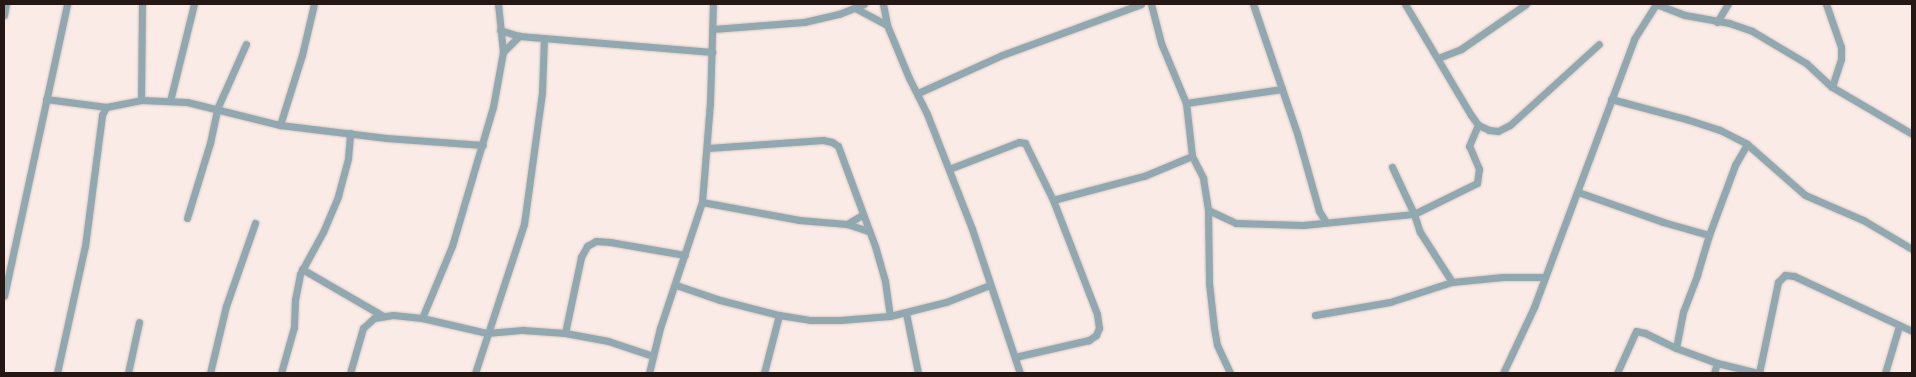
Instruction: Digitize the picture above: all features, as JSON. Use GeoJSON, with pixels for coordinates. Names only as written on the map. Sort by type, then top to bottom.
{"type":"FeatureCollection","features":[{"type":"Feature","properties":{"kind":"street"},"geometry":{"type":"LineString","coordinates":[[4,15],[6,4]]}},
{"type":"Feature","properties":{"kind":"street"},"geometry":{"type":"LineString","coordinates":[[4,296],[67,4]]}},
{"type":"Feature","properties":{"kind":"street"},"geometry":{"type":"LineString","coordinates":[[141,100],[142,4]]}},
{"type":"Feature","properties":{"kind":"street"},"geometry":{"type":"LineString","coordinates":[[170,101],[194,4]]}},
{"type":"Feature","properties":{"kind":"street"},"geometry":{"type":"LineString","coordinates":[[280,125],[302,54],[314,4]]}},
{"type":"Feature","properties":{"kind":"street"},"geometry":{"type":"LineString","coordinates":[[422,318],[452,246],[493,107],[503,52],[498,4]]}},
{"type":"Feature","properties":{"kind":"street"},"geometry":{"type":"LineString","coordinates":[[649,373],[666,308],[676,285],[702,202],[708,148],[713,4]]}},
{"type":"Feature","properties":{"kind":"street"},"geometry":{"type":"LineString","coordinates":[[713,29],[804,22],[864,4]]}},
{"type":"Feature","properties":{"kind":"street"},"geometry":{"type":"LineString","coordinates":[[883,4],[887,25],[909,78],[918,93],[972,229],[1020,373]]}},
{"type":"Feature","properties":{"kind":"street"},"geometry":{"type":"LineString","coordinates":[[918,93],[1002,55],[1141,4]]}},
{"type":"Feature","properties":{"kind":"street"},"geometry":{"type":"LineString","coordinates":[[1151,4],[1161,43],[1186,103],[1192,156],[1203,178],[1208,210],[1209,283],[1214,328],[1217,345],[1230,373]]}},
{"type":"Feature","properties":{"kind":"street"},"geometry":{"type":"LineString","coordinates":[[1253,4],[1282,89],[1319,211],[1326,222]]}},
{"type":"Feature","properties":{"kind":"street"},"geometry":{"type":"LineString","coordinates":[[1405,4],[1478,125],[1489,130],[1498,131],[1510,126],[1599,44]]}},
{"type":"Feature","properties":{"kind":"street"},"geometry":{"type":"LineString","coordinates":[[1503,373],[1534,307],[1634,39],[1656,4],[1669,10],[1752,31],[1806,63],[1832,87],[1912,134]]}},
{"type":"Feature","properties":{"kind":"street"},"geometry":{"type":"LineString","coordinates":[[1717,22],[1728,4]]}},
{"type":"Feature","properties":{"kind":"street"},"geometry":{"type":"LineString","coordinates":[[1826,4],[1841,46],[1841,59],[1832,87]]}},
{"type":"Feature","properties":{"kind":"street"},"geometry":{"type":"LineString","coordinates":[[1438,58],[1461,49],[1523,5]]}},
{"type":"Feature","properties":{"kind":"street"},"geometry":{"type":"LineString","coordinates":[[855,8],[887,25]]}},
{"type":"Feature","properties":{"kind":"street"},"geometry":{"type":"LineString","coordinates":[[500,30],[519,36],[712,52]]}},
{"type":"Feature","properties":{"kind":"street"},"geometry":{"type":"LineString","coordinates":[[503,52],[519,36]]}},
{"type":"Feature","properties":{"kind":"street"},"geometry":{"type":"LineString","coordinates":[[475,373],[524,224],[534,164],[542,92],[544,38]]}},
{"type":"Feature","properties":{"kind":"street"},"geometry":{"type":"LineString","coordinates":[[187,218],[210,143],[217,109],[246,44]]}},
{"type":"Feature","properties":{"kind":"street"},"geometry":{"type":"LineString","coordinates":[[1186,103],[1282,89]]}},
{"type":"Feature","properties":{"kind":"street"},"geometry":{"type":"LineString","coordinates":[[1611,99],[1720,130],[1747,144],[1805,195],[1863,220],[1912,249]]}},
{"type":"Feature","properties":{"kind":"street"},"geometry":{"type":"LineString","coordinates":[[46,100],[106,107],[141,100],[170,101],[217,109],[280,125],[483,145]]}},
{"type":"Feature","properties":{"kind":"street"},"geometry":{"type":"LineString","coordinates":[[57,373],[85,246],[102,115],[106,107]]}},
{"type":"Feature","properties":{"kind":"street"},"geometry":{"type":"LineString","coordinates":[[1208,210],[1236,223],[1303,224],[1414,214],[1477,183],[1479,169],[1469,146],[1478,125]]}},
{"type":"Feature","properties":{"kind":"street"},"geometry":{"type":"LineString","coordinates":[[281,373],[294,327],[296,287],[302,269],[323,232],[338,196],[348,158],[350,133]]}},
{"type":"Feature","properties":{"kind":"street"},"geometry":{"type":"LineString","coordinates":[[708,148],[790,142],[832,142],[838,146],[885,282],[890,316]]}},
{"type":"Feature","properties":{"kind":"street"},"geometry":{"type":"LineString","coordinates":[[949,169],[1019,142],[1025,143],[1053,200],[1097,314],[1099,328],[1096,334],[1088,340],[1015,357]]}},
{"type":"Feature","properties":{"kind":"street"},"geometry":{"type":"LineString","coordinates":[[1676,348],[1683,312],[1698,275],[1709,235],[1734,165],[1747,144]]}},
{"type":"Feature","properties":{"kind":"street"},"geometry":{"type":"LineString","coordinates":[[1053,200],[1144,176],[1192,156]]}},
{"type":"Feature","properties":{"kind":"street"},"geometry":{"type":"LineString","coordinates":[[1392,167],[1414,214],[1420,232],[1452,282]]}},
{"type":"Feature","properties":{"kind":"street"},"geometry":{"type":"LineString","coordinates":[[1578,192],[1663,222],[1709,235]]}},
{"type":"Feature","properties":{"kind":"street"},"geometry":{"type":"LineString","coordinates":[[702,202],[799,220],[847,224],[868,231]]}},
{"type":"Feature","properties":{"kind":"street"},"geometry":{"type":"LineString","coordinates":[[847,224],[862,214]]}},
{"type":"Feature","properties":{"kind":"street"},"geometry":{"type":"LineString","coordinates":[[210,373],[226,306],[255,223]]}},
{"type":"Feature","properties":{"kind":"street"},"geometry":{"type":"LineString","coordinates":[[566,333],[581,257],[587,246],[596,241],[610,242],[685,255]]}},
{"type":"Feature","properties":{"kind":"street"},"geometry":{"type":"LineString","coordinates":[[302,269],[383,316]]}},
{"type":"Feature","properties":{"kind":"street"},"geometry":{"type":"LineString","coordinates":[[1617,373],[1636,332],[1645,333],[1676,348],[1717,363],[1758,373],[1778,282],[1785,275],[1794,276],[1912,331]]}},
{"type":"Feature","properties":{"kind":"street"},"geometry":{"type":"LineString","coordinates":[[1315,315],[1390,302],[1452,282],[1503,277],[1544,277]]}},
{"type":"Feature","properties":{"kind":"street"},"geometry":{"type":"LineString","coordinates":[[676,285],[720,300],[779,315],[810,320],[840,320],[906,313],[946,302],[990,285]]}},
{"type":"Feature","properties":{"kind":"street"},"geometry":{"type":"LineString","coordinates":[[906,313],[918,373]]}},
{"type":"Feature","properties":{"kind":"street"},"geometry":{"type":"LineString","coordinates":[[764,373],[779,315]]}},
{"type":"Feature","properties":{"kind":"street"},"geometry":{"type":"LineString","coordinates":[[350,373],[363,328],[374,318],[383,316],[422,318],[487,333],[523,330],[566,333],[616,344],[653,356]]}},
{"type":"Feature","properties":{"kind":"street"},"geometry":{"type":"LineString","coordinates":[[128,373],[139,322]]}},
{"type":"Feature","properties":{"kind":"street"},"geometry":{"type":"LineString","coordinates":[[1885,373],[1899,326]]}},
{"type":"Feature","properties":{"kind":"street"},"geometry":{"type":"LineString","coordinates":[[1714,373],[1717,363]]}}]}
